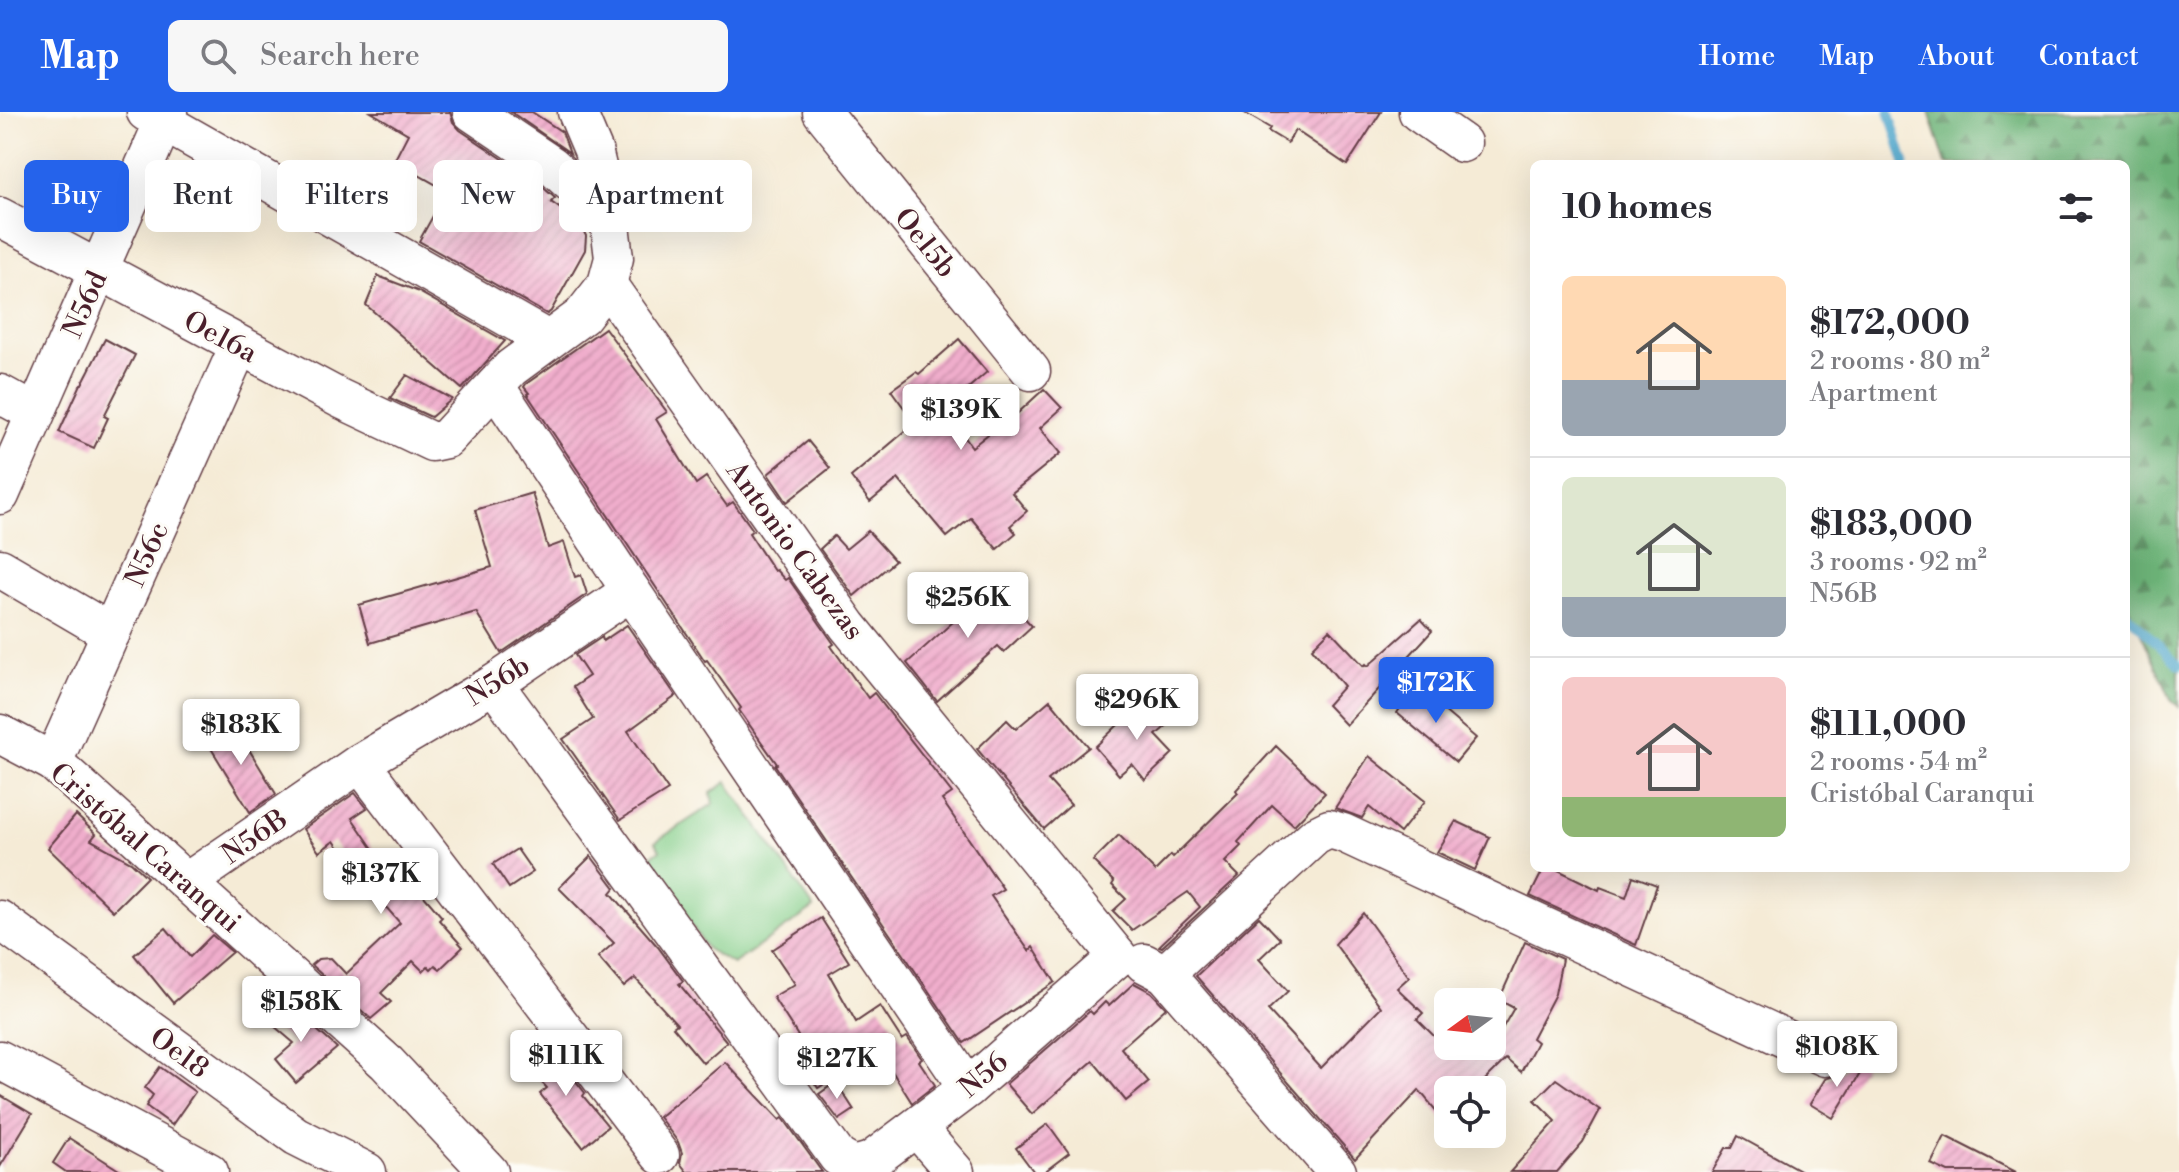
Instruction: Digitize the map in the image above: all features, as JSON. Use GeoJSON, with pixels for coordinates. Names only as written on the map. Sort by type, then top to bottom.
{"type":"FeatureCollection","features":[{"type":"Feature","properties":{"kind":"street"},"geometry":{"type":"LineString","coordinates":[[472,112],[559,172]]}},
{"type":"Feature","properties":{"kind":"street"},"geometry":{"type":"LineString","coordinates":[[577,112],[595,160]]}},
{"type":"Feature","properties":{"kind":"street","name":"Oe15b"},"geometry":{"type":"LineString","coordinates":[[822,112],[1031,371]]}},
{"type":"Feature","properties":{"kind":"street"},"geometry":{"type":"LineString","coordinates":[[1418,112],[1462,143]]}},
{"type":"Feature","properties":{"kind":"street"},"geometry":{"type":"LineString","coordinates":[[159,115],[548,340]]}},
{"type":"Feature","properties":{"kind":"street","name":"N56d"},"geometry":{"type":"LineString","coordinates":[[0,495],[99,270],[159,115]]}},
{"type":"Feature","properties":{"kind":"street","name":"Oe16a"},"geometry":{"type":"LineString","coordinates":[[0,217],[239,346],[420,438],[432,442],[446,439],[495,386]]}},
{"type":"Feature","properties":{"kind":"street"},"geometry":{"type":"LineString","coordinates":[[611,232],[614,258],[607,284],[582,316],[511,368],[495,386],[968,1088]]}},
{"type":"Feature","properties":{"kind":"street","name":"Antonio Cabezas"},"geometry":{"type":"LineString","coordinates":[[607,284],[848,626],[1118,957]]}},
{"type":"Feature","properties":{"kind":"street","name":"N56c"},"geometry":{"type":"LineString","coordinates":[[53,762],[239,346]]}},
{"type":"Feature","properties":{"kind":"street"},"geometry":{"type":"LineString","coordinates":[[0,394],[35,413]]}},
{"type":"Feature","properties":{"kind":"street"},"geometry":{"type":"LineString","coordinates":[[0,568],[111,633]]}},
{"type":"Feature","properties":{"kind":"street","name":"N56b"},"geometry":{"type":"LineString","coordinates":[[360,763],[494,684],[631,591]]}},
{"type":"Feature","properties":{"kind":"street","name":"N56"},"geometry":{"type":"LineString","coordinates":[[494,684],[838,1157],[854,1166],[871,1161],[968,1088],[1118,957]]}},
{"type":"Feature","properties":{"kind":"street","name":"Cristóbal Caranqui"},"geometry":{"type":"LineString","coordinates":[[0,734],[53,762],[187,882],[387,1063],[489,1172]]}},
{"type":"Feature","properties":{"kind":"street"},"geometry":{"type":"LineString","coordinates":[[360,763],[660,1155]]}},
{"type":"Feature","properties":{"kind":"street","name":"N56B"},"geometry":{"type":"LineString","coordinates":[[187,882],[360,763]]}},
{"type":"Feature","properties":{"kind":"street"},"geometry":{"type":"LineString","coordinates":[[1165,974],[1315,836],[1329,829],[1825,1057]]}},
{"type":"Feature","properties":{"kind":"street","name":"Oe18"},"geometry":{"type":"LineString","coordinates":[[0,920],[296,1136],[367,1172]]}},
{"type":"Feature","properties":{"kind":"street"},"geometry":{"type":"LineString","coordinates":[[1118,957],[1143,962],[1165,974],[1337,1172]]}},
{"type":"Feature","properties":{"kind":"street"},"geometry":{"type":"LineString","coordinates":[[0,1060],[209,1172]]}},
{"type":"Feature","properties":{"kind":"street"},"geometry":{"type":"LineString","coordinates":[[917,1128],[955,1172]]}},
{"type":"Feature","properties":{"kind":"green space"},"geometry":{"type":"Polygon","coordinates":[[[1929,112],[2179,112],[2179,707],[2171,699],[2130,610],[2130,160],[1945,160],[1929,112]]]}},
{"type":"Feature","properties":{"kind":"green space"},"geometry":{"type":"Polygon","coordinates":[[[727,782],[814,908],[733,964],[707,949],[648,858],[660,850],[655,842],[713,804],[711,793],[727,782]]]}},
{"type":"Feature","properties":{"kind":"building"},"geometry":{"type":"Polygon","coordinates":[[[371,112],[450,112],[460,130],[504,160],[433,160],[433,183],[417,174],[417,160],[395,160],[408,134],[371,112]]]}},
{"type":"Feature","properties":{"kind":"building"},"geometry":{"type":"Polygon","coordinates":[[[511,112],[532,112],[562,132],[570,153],[511,112]]]}},
{"type":"Feature","properties":{"kind":"building"},"geometry":{"type":"Polygon","coordinates":[[[1243,112],[1381,112],[1347,165],[1295,130],[1288,143],[1243,112]]]}},
{"type":"Feature","properties":{"kind":"building"},"geometry":{"type":"Polygon","coordinates":[[[543,187],[555,198],[551,202],[559,208],[559,232],[584,232],[586,236],[585,250],[547,314],[419,241],[433,216],[433,232],[543,232],[543,187]]]}},
{"type":"Feature","properties":{"kind":"building"},"geometry":{"type":"Polygon","coordinates":[[[378,276],[417,291],[505,341],[462,389],[366,305],[378,276]]]}},
{"type":"Feature","properties":{"kind":"building"},"geometry":{"type":"Polygon","coordinates":[[[605,328],[667,412],[656,419],[696,484],[706,477],[727,506],[733,502],[753,530],[749,533],[774,571],[785,580],[788,578],[868,698],[874,693],[952,793],[942,800],[1003,889],[991,896],[1029,951],[1033,947],[1055,982],[964,1043],[527,394],[526,384],[605,328]]]}},
{"type":"Feature","properties":{"kind":"building"},"geometry":{"type":"Polygon","coordinates":[[[105,339],[135,355],[104,416],[108,418],[94,448],[59,432],[105,339]]]}},
{"type":"Feature","properties":{"kind":"building"},"geometry":{"type":"Polygon","coordinates":[[[959,339],[987,372],[944,409],[972,447],[1002,423],[1004,426],[1044,389],[1062,408],[1040,428],[1061,453],[1012,493],[1027,511],[1010,526],[1016,533],[997,549],[971,518],[947,537],[898,479],[870,502],[851,477],[915,423],[891,390],[916,372],[919,374],[959,339]]]}},
{"type":"Feature","properties":{"kind":"building"},"geometry":{"type":"Polygon","coordinates":[[[407,375],[452,399],[431,417],[390,398],[407,375]]]}},
{"type":"Feature","properties":{"kind":"building"},"geometry":{"type":"Polygon","coordinates":[[[808,441],[830,468],[787,502],[768,474],[808,441]]]}},
{"type":"Feature","properties":{"kind":"building"},"geometry":{"type":"Polygon","coordinates":[[[532,493],[548,548],[564,542],[575,577],[581,575],[587,594],[501,653],[476,612],[370,643],[359,605],[492,567],[475,510],[532,493]]]}},
{"type":"Feature","properties":{"kind":"building"},"geometry":{"type":"Polygon","coordinates":[[[868,531],[895,561],[854,596],[820,549],[834,536],[846,549],[868,531]]]}},
{"type":"Feature","properties":{"kind":"building"},"geometry":{"type":"Polygon","coordinates":[[[981,580],[1006,607],[1011,603],[1032,626],[1004,652],[998,646],[937,701],[907,663],[963,613],[955,604],[981,580]]]}},
{"type":"Feature","properties":{"kind":"building"},"geometry":{"type":"Polygon","coordinates":[[[1421,619],[1432,631],[1346,725],[1327,705],[1344,686],[1312,648],[1330,630],[1364,666],[1368,666],[1421,619]]]}},
{"type":"Feature","properties":{"kind":"building"},"geometry":{"type":"Polygon","coordinates":[[[627,625],[676,696],[628,731],[668,790],[620,820],[563,739],[593,719],[573,687],[589,676],[575,655],[627,625]]]}},
{"type":"Feature","properties":{"kind":"building"},"geometry":{"type":"Polygon","coordinates":[[[1415,686],[1476,738],[1456,762],[1397,713],[1415,686]]]}},
{"type":"Feature","properties":{"kind":"building"},"geometry":{"type":"Polygon","coordinates":[[[1146,698],[1170,723],[1156,735],[1173,753],[1145,780],[1132,764],[1119,775],[1095,747],[1146,698]]]}},
{"type":"Feature","properties":{"kind":"building"},"geometry":{"type":"Polygon","coordinates":[[[1050,700],[1089,747],[1048,780],[1071,805],[1044,829],[977,749],[1007,720],[1016,729],[1050,700]]]}},
{"type":"Feature","properties":{"kind":"building"},"geometry":{"type":"Polygon","coordinates":[[[233,723],[276,794],[250,812],[206,740],[233,723]]]}},
{"type":"Feature","properties":{"kind":"building"},"geometry":{"type":"Polygon","coordinates":[[[1276,746],[1325,793],[1294,825],[1272,805],[1238,842],[1241,846],[1225,862],[1239,876],[1162,947],[1159,946],[1200,907],[1188,892],[1132,930],[1113,911],[1126,899],[1093,861],[1119,835],[1155,871],[1238,793],[1236,790],[1276,746]]]}},
{"type":"Feature","properties":{"kind":"building"},"geometry":{"type":"Polygon","coordinates":[[[1369,756],[1425,801],[1400,833],[1369,807],[1362,818],[1335,808],[1369,756]]]}},
{"type":"Feature","properties":{"kind":"building"},"geometry":{"type":"Polygon","coordinates":[[[355,793],[367,808],[352,818],[382,862],[385,860],[408,896],[417,888],[463,947],[440,969],[435,965],[423,971],[413,961],[381,993],[391,1002],[371,1019],[311,965],[318,959],[331,958],[346,974],[400,923],[369,891],[334,841],[319,852],[303,829],[355,793]]]}},
{"type":"Feature","properties":{"kind":"building"},"geometry":{"type":"Polygon","coordinates":[[[76,815],[96,834],[91,840],[131,862],[147,877],[113,911],[48,848],[76,815]]]}},
{"type":"Feature","properties":{"kind":"building"},"geometry":{"type":"Polygon","coordinates":[[[1456,821],[1490,837],[1475,870],[1437,852],[1456,821]]]}},
{"type":"Feature","properties":{"kind":"building"},"geometry":{"type":"Polygon","coordinates":[[[517,849],[533,872],[509,888],[493,864],[517,849]]]}},
{"type":"Feature","properties":{"kind":"building"},"geometry":{"type":"Polygon","coordinates":[[[591,856],[615,888],[611,893],[658,947],[683,981],[679,984],[727,1042],[703,1063],[673,1027],[677,1024],[635,978],[624,987],[598,957],[614,943],[559,888],[591,856]]]}},
{"type":"Feature","properties":{"kind":"building"},"geometry":{"type":"Polygon","coordinates":[[[1542,872],[1562,872],[1599,890],[1600,887],[1626,897],[1633,876],[1657,885],[1636,945],[1530,896],[1542,872]]]}},
{"type":"Feature","properties":{"kind":"building"},"geometry":{"type":"Polygon","coordinates":[[[1363,913],[1409,977],[1397,988],[1423,1013],[1417,1019],[1434,1036],[1434,1060],[1505,1060],[1489,1076],[1434,1076],[1434,1108],[1419,1090],[1355,1159],[1196,976],[1259,917],[1280,939],[1259,959],[1288,991],[1268,1010],[1321,1068],[1381,1007],[1335,944],[1363,913]]]}},
{"type":"Feature","properties":{"kind":"building"},"geometry":{"type":"Polygon","coordinates":[[[821,918],[849,962],[829,974],[856,1022],[880,1006],[902,1040],[907,1037],[935,1085],[912,1103],[878,1049],[818,1088],[788,1043],[798,1036],[773,997],[795,984],[772,950],[821,918]]]}},
{"type":"Feature","properties":{"kind":"building"},"geometry":{"type":"Polygon","coordinates":[[[166,928],[190,957],[212,935],[232,952],[173,1003],[134,955],[166,928]]]}},
{"type":"Feature","properties":{"kind":"building"},"geometry":{"type":"Polygon","coordinates":[[[1525,942],[1562,959],[1555,994],[1532,1038],[1537,1042],[1521,1072],[1506,1059],[1506,1022],[1514,1008],[1506,1004],[1504,988],[1525,942]]]}},
{"type":"Feature","properties":{"kind":"building"},"geometry":{"type":"Polygon","coordinates":[[[1134,983],[1151,992],[1166,1008],[1121,1048],[1149,1082],[1126,1101],[1093,1061],[1032,1114],[1006,1084],[1090,1011],[1093,1014],[1105,1002],[1109,1006],[1134,983]]]}},
{"type":"Feature","properties":{"kind":"building"},"geometry":{"type":"Polygon","coordinates":[[[288,1004],[337,1048],[296,1083],[276,1059],[294,1043],[274,1026],[288,1004]]]}},
{"type":"Feature","properties":{"kind":"building"},"geometry":{"type":"Polygon","coordinates":[[[538,1047],[564,1074],[568,1071],[585,1093],[583,1096],[608,1126],[583,1147],[540,1094],[547,1088],[522,1062],[538,1047]]]}},
{"type":"Feature","properties":{"kind":"building"},"geometry":{"type":"Polygon","coordinates":[[[1847,1057],[1864,1067],[1833,1118],[1810,1104],[1825,1079],[1837,1075],[1845,1067],[1847,1057]]]}},
{"type":"Feature","properties":{"kind":"building"},"geometry":{"type":"Polygon","coordinates":[[[725,1062],[780,1120],[783,1118],[822,1172],[687,1172],[680,1163],[682,1153],[678,1142],[659,1117],[725,1062]]]}},
{"type":"Feature","properties":{"kind":"building"},"geometry":{"type":"Polygon","coordinates":[[[160,1067],[195,1092],[172,1125],[146,1106],[153,1095],[145,1088],[160,1067]]]}},
{"type":"Feature","properties":{"kind":"building"},"geometry":{"type":"Polygon","coordinates":[[[1556,1079],[1600,1110],[1583,1142],[1557,1172],[1510,1172],[1556,1121],[1535,1100],[1556,1079]]]}},
{"type":"Feature","properties":{"kind":"building"},"geometry":{"type":"Polygon","coordinates":[[[836,1082],[854,1110],[839,1120],[819,1094],[836,1082]]]}},
{"type":"Feature","properties":{"kind":"building"},"geometry":{"type":"Polygon","coordinates":[[[0,1095],[32,1114],[0,1167],[0,1095]]]}},
{"type":"Feature","properties":{"kind":"building"},"geometry":{"type":"Polygon","coordinates":[[[1048,1124],[1069,1153],[1044,1172],[1034,1172],[1016,1148],[1048,1124]]]}},
{"type":"Feature","properties":{"kind":"building"},"geometry":{"type":"Polygon","coordinates":[[[1738,1136],[1803,1172],[1712,1172],[1726,1148],[1732,1148],[1738,1136]]]}},
{"type":"Feature","properties":{"kind":"building"},"geometry":{"type":"Polygon","coordinates":[[[1945,1136],[2016,1172],[1948,1172],[1931,1164],[1945,1136]]]}},
{"type":"Feature","properties":{"kind":"building"},"geometry":{"type":"Polygon","coordinates":[[[69,1138],[122,1172],[66,1172],[53,1163],[69,1138]]]}},
{"type":"Feature","properties":{"kind":"waterway"},"geometry":{"type":"LineString","coordinates":[[1889,112],[1904,160]]}},
{"type":"Feature","properties":{"kind":"waterway"},"geometry":{"type":"LineString","coordinates":[[2130,617],[2179,665]]}}]}
